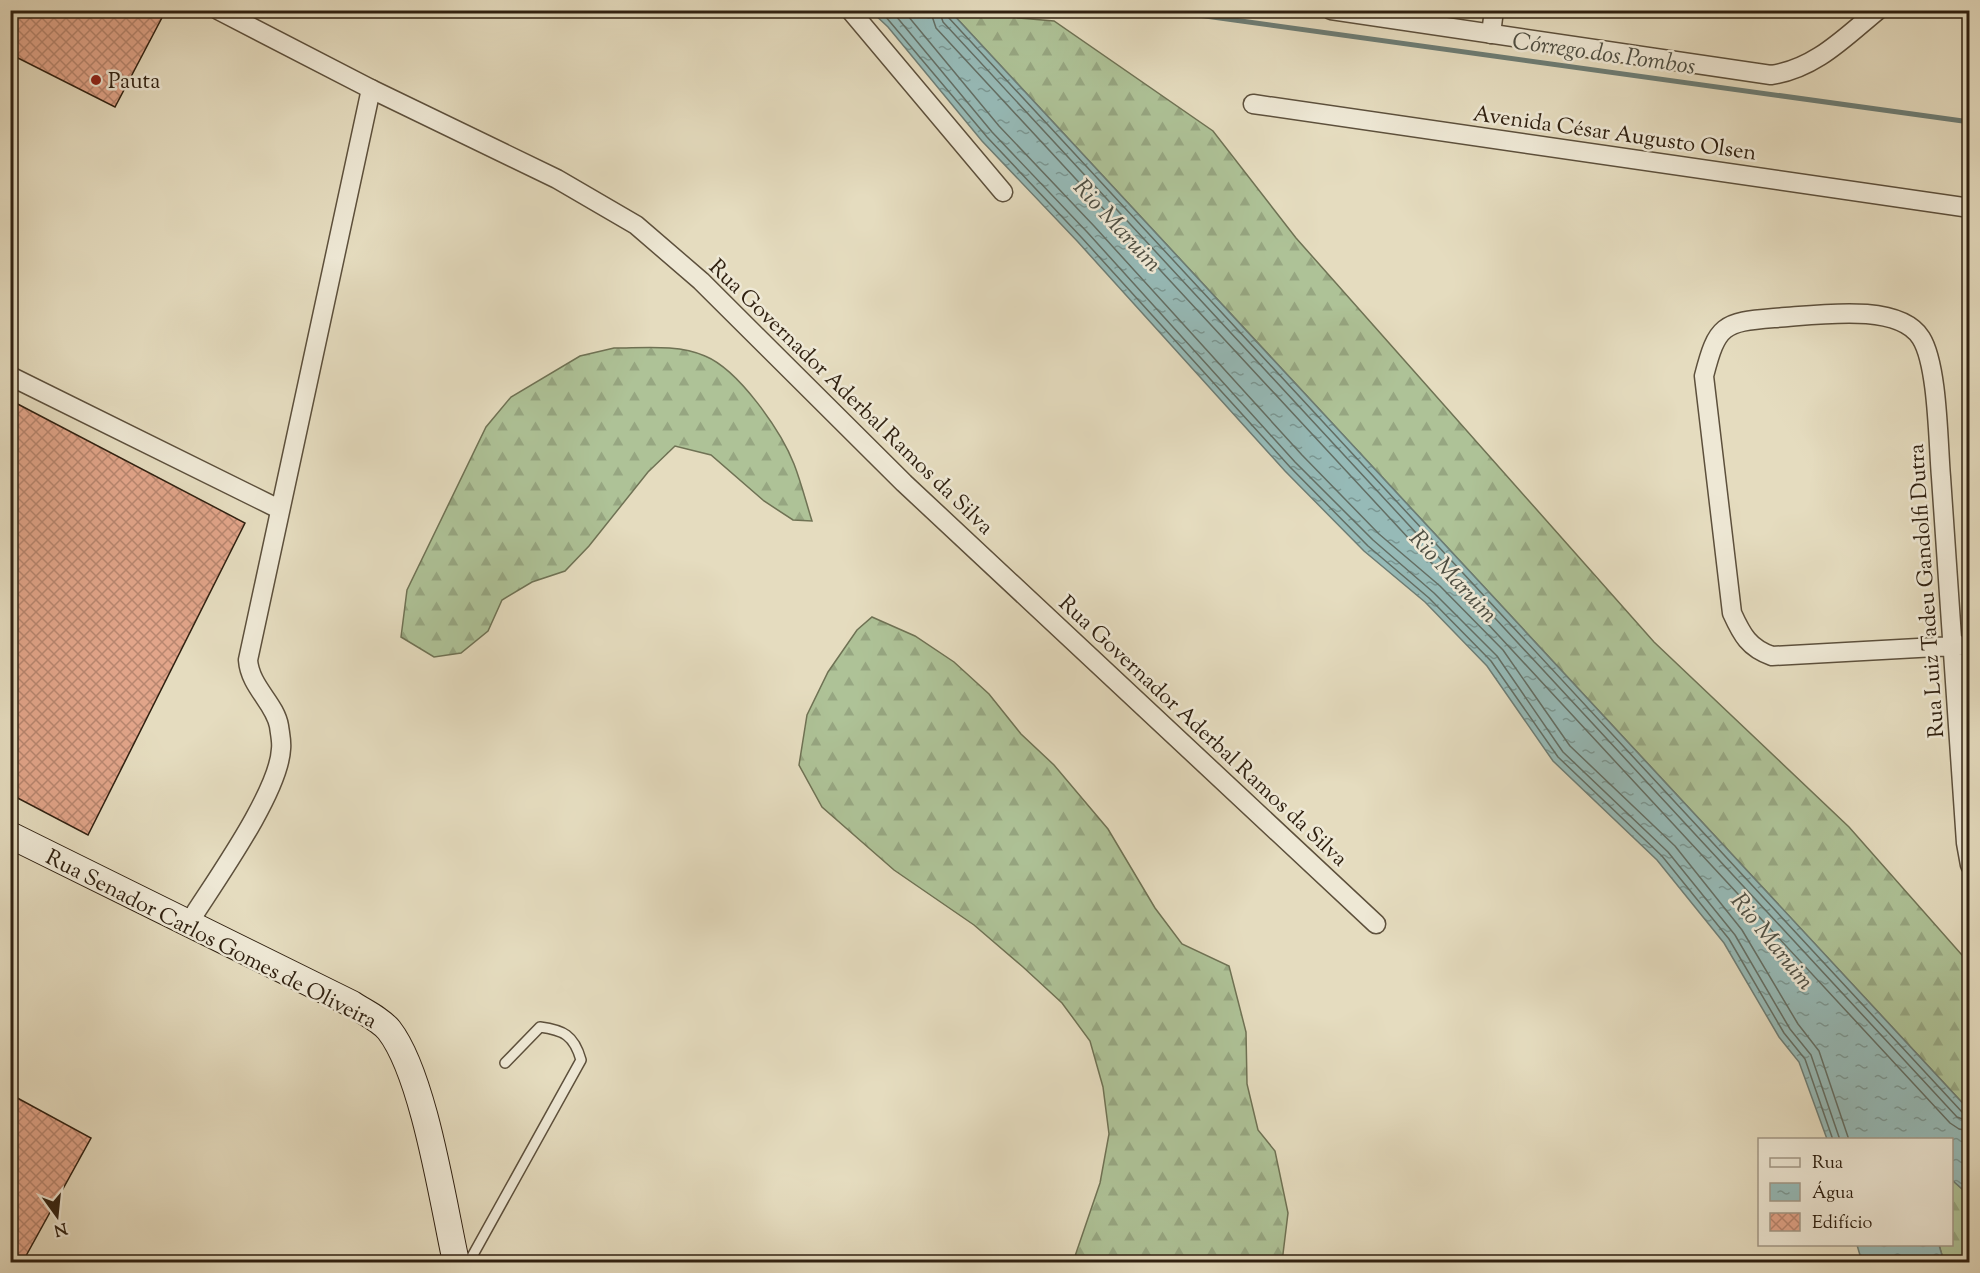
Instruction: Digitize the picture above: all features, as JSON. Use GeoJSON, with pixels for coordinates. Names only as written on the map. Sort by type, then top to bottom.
{"type":"FeatureCollection","features":[{"type":"Feature","properties":{"kind":"main road","name":"Rua Senador Carlos Gomes de Oliveira"},"geometry":{"type":"LineString","coordinates":[[10,836],[352,1005],[387,1028],[403,1055],[422,1112],[456,1263]]}},
{"type":"Feature","properties":{"kind":"street","name":"Rua Governador Aderbal Ramos da Silva"},"geometry":{"type":"LineString","coordinates":[[218,10],[371,89],[557,179],[636,225],[669,252],[848,430],[1376,924]]}},
{"type":"Feature","properties":{"kind":"street"},"geometry":{"type":"LineString","coordinates":[[850,10],[1003,192]]}},
{"type":"Feature","properties":{"kind":"street"},"geometry":{"type":"LineString","coordinates":[[1331,10],[1414,17],[1491,34],[1771,75],[1812,63],[1878,10]]}},
{"type":"Feature","properties":{"kind":"street"},"geometry":{"type":"LineString","coordinates":[[1491,34],[1494,10]]}},
{"type":"Feature","properties":{"kind":"street"},"geometry":{"type":"LineString","coordinates":[[188,924],[262,805],[277,771],[282,749],[278,722],[249,672],[248,660],[371,89]]}},
{"type":"Feature","properties":{"kind":"street","name":"Avenida César Augusto Olsen"},"geometry":{"type":"LineString","coordinates":[[1253,104],[1970,208]]}},
{"type":"Feature","properties":{"kind":"street","name":"Rua Luiz Tadeu Gandolfi Dutra"},"geometry":{"type":"LineString","coordinates":[[1962,646],[1772,656],[1756,651],[1743,636],[1732,613],[1704,376],[1715,341],[1725,327],[1744,321],[1856,312],[1904,323],[1921,338],[1929,360],[1935,402],[1962,646],[1966,843],[1970,865]]}},
{"type":"Feature","properties":{"kind":"street"},"geometry":{"type":"LineString","coordinates":[[10,376],[279,509]]}},
{"type":"Feature","properties":{"kind":"lane"},"geometry":{"type":"LineString","coordinates":[[469,1263],[581,1060],[577,1045],[560,1029],[540,1027],[505,1063]]}},
{"type":"Feature","properties":{"kind":"green space"},"geometry":{"type":"Polygon","coordinates":[[[951,12],[1054,21],[1213,131],[1296,238],[1654,642],[1849,827],[1969,963],[1969,1110],[951,12]]]}},
{"type":"Feature","properties":{"kind":"green space"},"geometry":{"type":"Polygon","coordinates":[[[614,348],[660,348],[695,352],[718,363],[731,374],[769,419],[788,450],[797,471],[812,521],[793,520],[764,501],[711,455],[675,446],[648,472],[589,546],[565,571],[532,582],[502,600],[488,631],[461,653],[434,657],[401,637],[407,590],[486,427],[511,397],[580,356],[614,348]]]}},
{"type":"Feature","properties":{"kind":"green space"},"geometry":{"type":"Polygon","coordinates":[[[872,617],[915,636],[954,662],[989,694],[1021,734],[1054,765],[1108,829],[1155,908],[1182,944],[1229,966],[1246,1032],[1247,1084],[1258,1130],[1275,1151],[1288,1213],[1282,1262],[1073,1262],[1100,1183],[1109,1134],[1103,1087],[1090,1041],[1062,1003],[1023,967],[974,925],[894,870],[822,807],[799,765],[807,715],[828,672],[857,630],[872,617]]]}},
{"type":"Feature","properties":{"kind":"green space"},"geometry":{"type":"Polygon","coordinates":[[[1953,1181],[1969,1195],[1969,1262],[1944,1262],[1939,1246],[1953,1246],[1953,1181]]]}},
{"type":"Feature","properties":{"kind":"water","name":"Rio Maruim"},"geometry":{"type":"Polygon","coordinates":[[[871,11],[950,11],[1969,1110],[1969,1195],[1953,1181],[1953,1138],[1827,1138],[1799,1062],[1779,1037],[1724,943],[1657,860],[1553,761],[1487,666],[1425,602],[1364,551],[1285,471],[1078,242],[982,141],[888,27],[871,11]]]}},
{"type":"Feature","properties":{"kind":"water"},"geometry":{"type":"Polygon","coordinates":[[[1857,1246],[1939,1246],[1944,1262],[1862,1262],[1857,1246]]]}},
{"type":"Feature","properties":{"kind":"building","name":"Pauta"},"geometry":{"type":"Polygon","coordinates":[[[10,10],[166,10],[115,107],[10,54],[10,10]]]}},
{"type":"Feature","properties":{"kind":"building"},"geometry":{"type":"Polygon","coordinates":[[[10,400],[245,523],[88,835],[10,794],[10,400]]]}},
{"type":"Feature","properties":{"kind":"building"},"geometry":{"type":"Polygon","coordinates":[[[10,1094],[91,1138],[22,1263],[10,1263],[10,1094]]]}},
{"type":"Feature","properties":{"kind":"waterway","name":"Córrego dos Pombos"},"geometry":{"type":"LineString","coordinates":[[1162,10],[1970,122]]}},
{"type":"Feature","properties":{"kind":"place","name":"Pauta"},"geometry":{"type":"Point","coordinates":[96,80]}}]}
